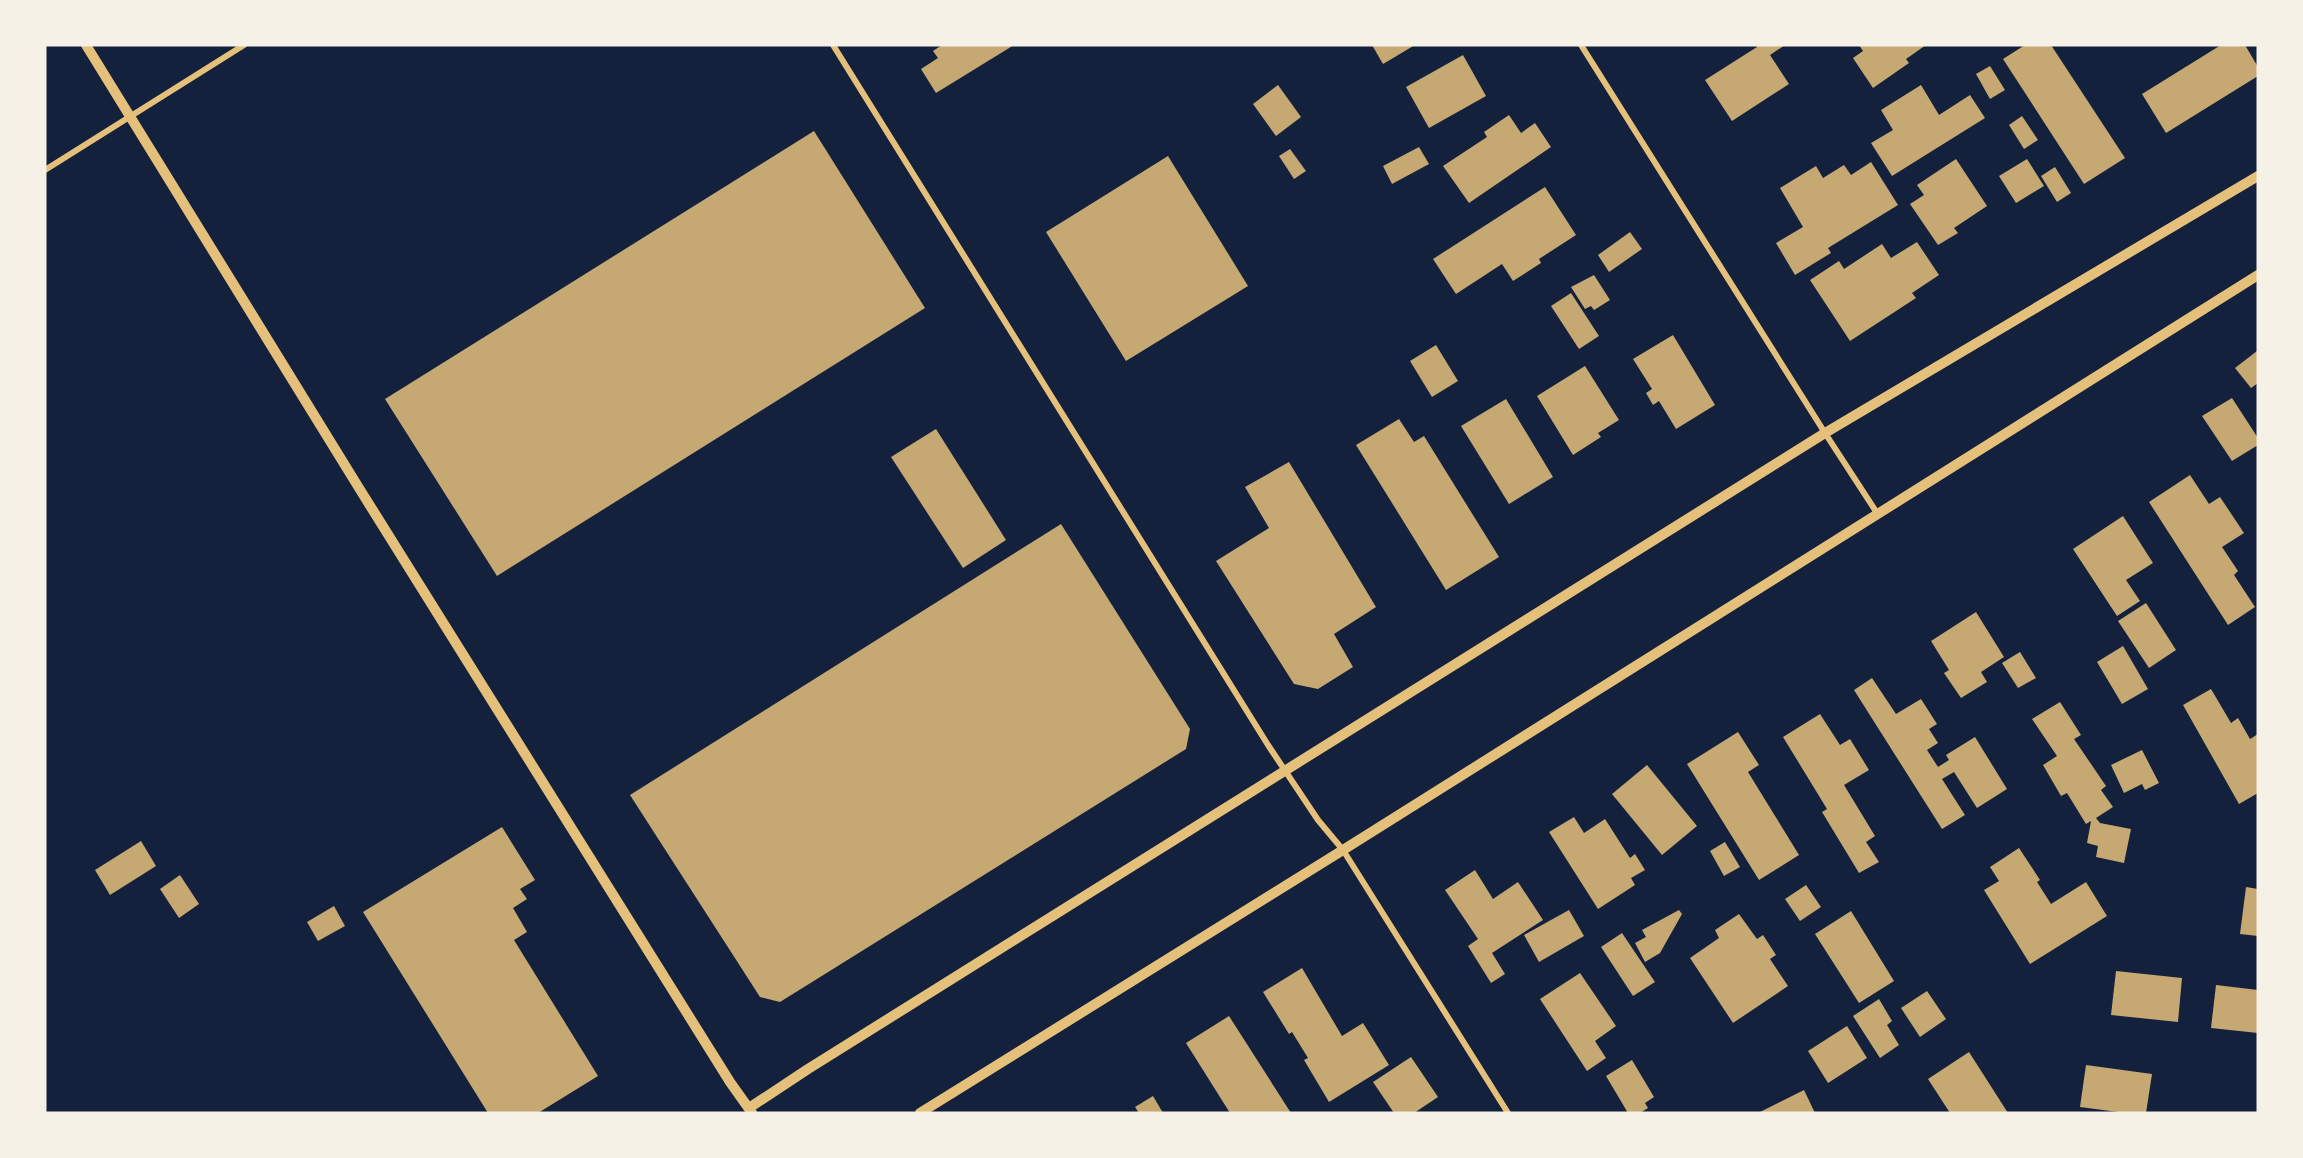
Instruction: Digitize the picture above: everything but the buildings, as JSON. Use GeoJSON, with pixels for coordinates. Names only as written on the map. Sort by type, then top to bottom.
{"type":"FeatureCollection","features":[{"type":"Feature","properties":{"kind":"street"},"geometry":{"type":"LineString","coordinates":[[86,45],[365,498],[750,1111],[808,1069],[1825,433],[2258,176]]}},
{"type":"Feature","properties":{"kind":"street"},"geometry":{"type":"LineString","coordinates":[[45,170],[244,45]]}},
{"type":"Feature","properties":{"kind":"street"},"geometry":{"type":"LineString","coordinates":[[833,45],[1268,745],[1318,820],[1343,850],[1508,1113]]}},
{"type":"Feature","properties":{"kind":"street"},"geometry":{"type":"LineString","coordinates":[[1581,45],[1877,513]]}},
{"type":"Feature","properties":{"kind":"street"},"geometry":{"type":"LineString","coordinates":[[920,1113],[1343,850],[2258,274]]}}]}
